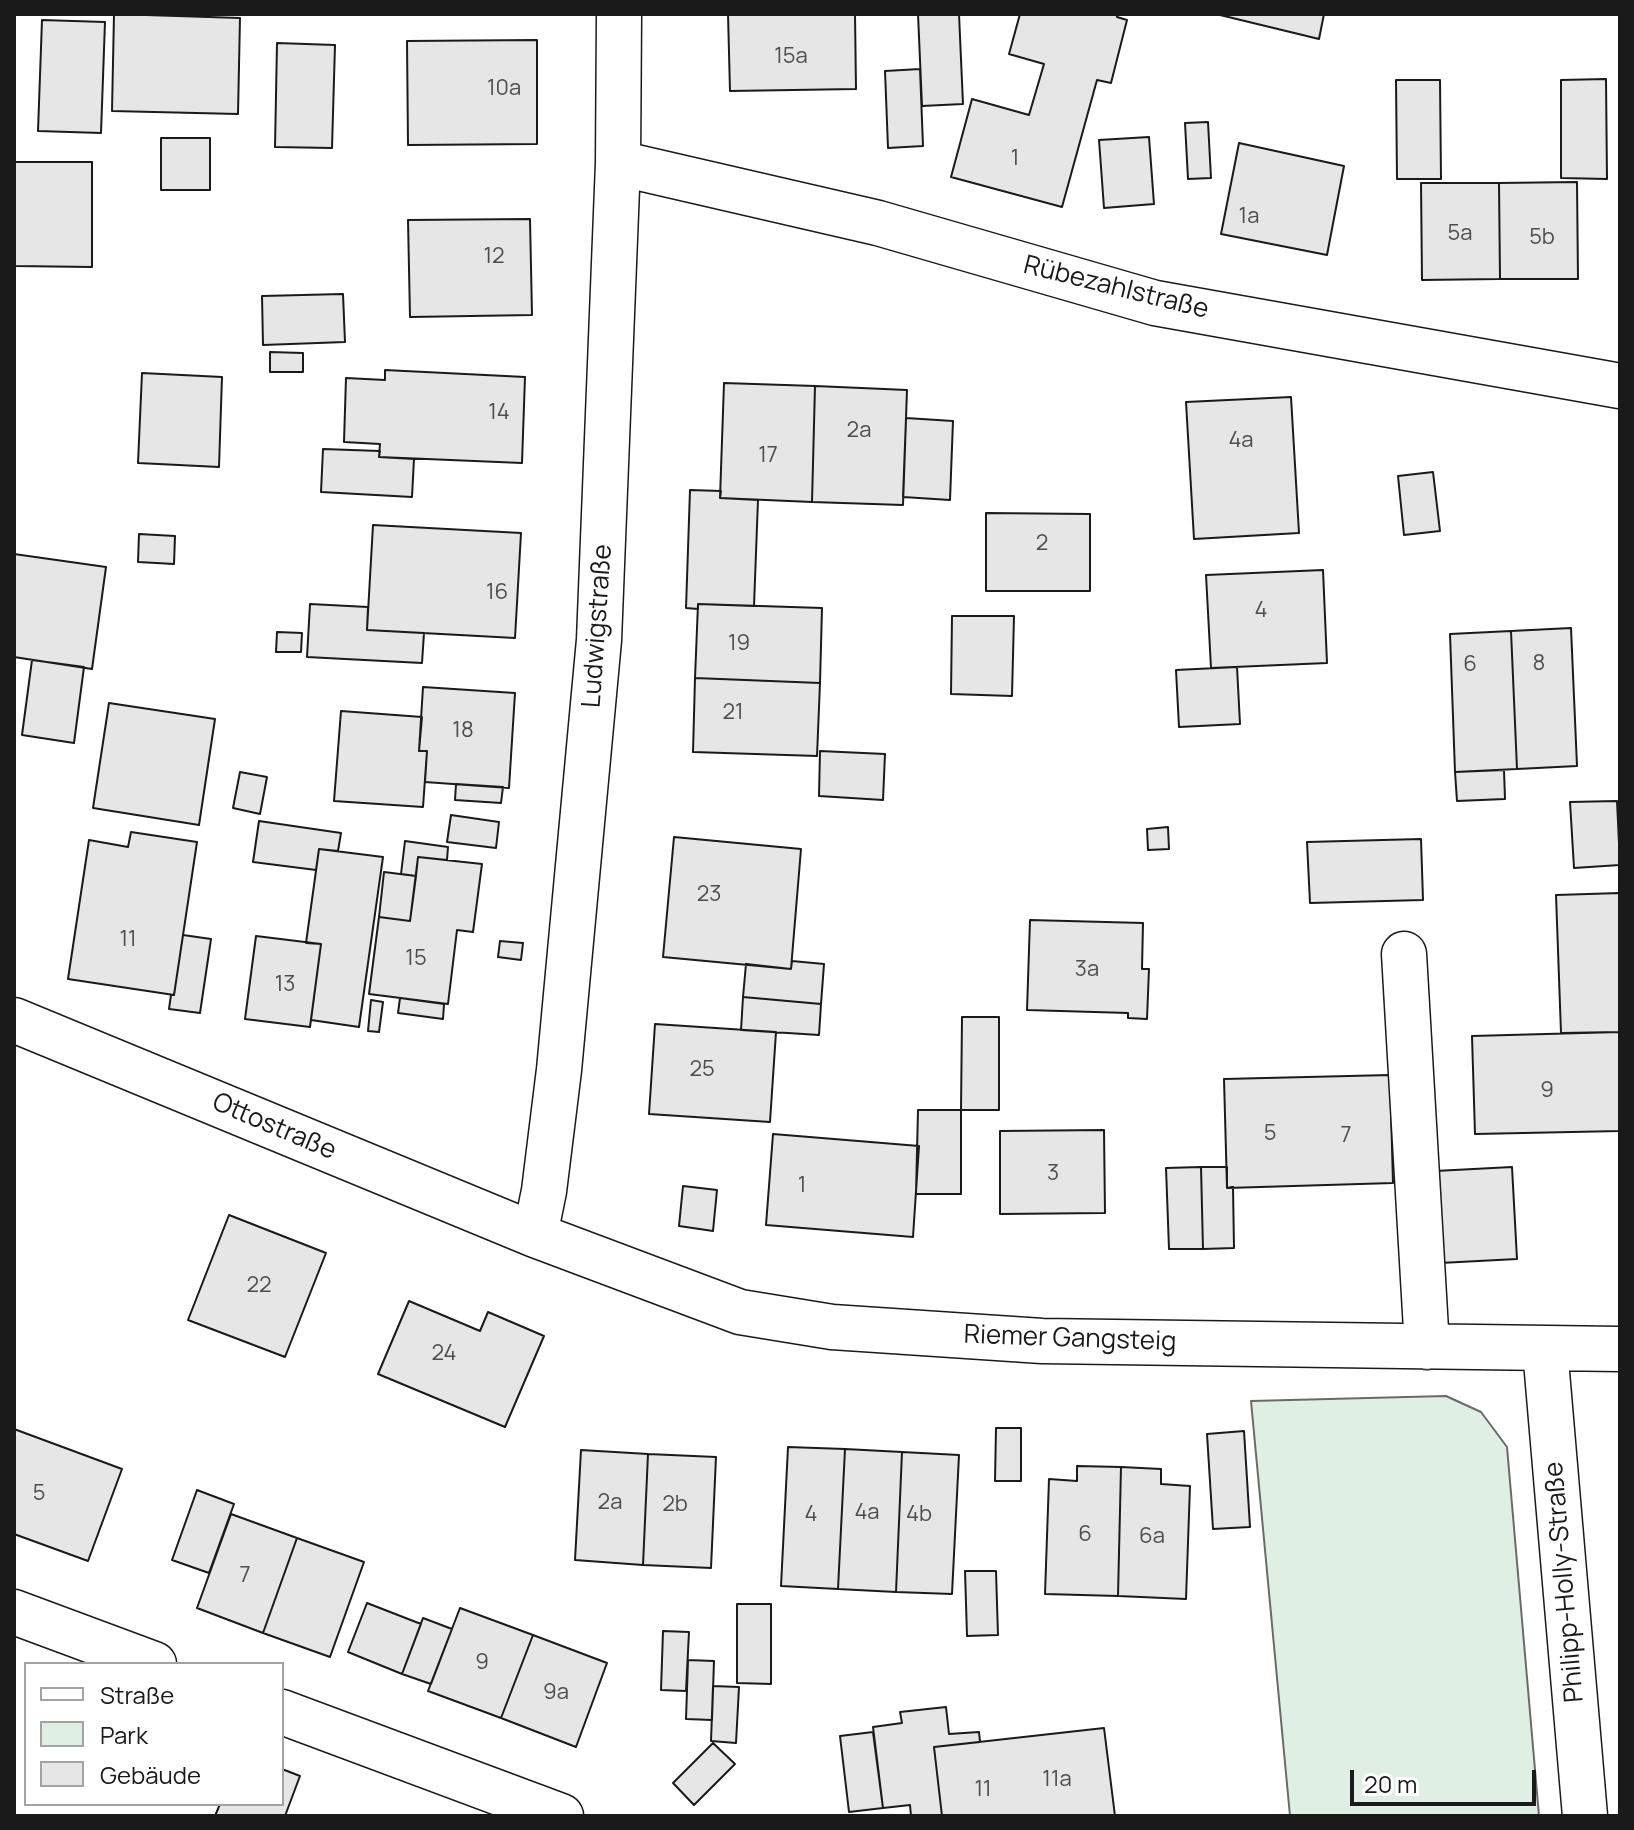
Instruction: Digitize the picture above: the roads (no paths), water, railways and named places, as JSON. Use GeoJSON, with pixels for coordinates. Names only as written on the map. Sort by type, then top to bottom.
{"type":"FeatureCollection","features":[{"type":"Feature","properties":{"kind":"street","name":"Ludwigstraße"},"geometry":{"type":"LineString","coordinates":[[535,1235],[544,1191],[559,1070],[599,640],[618,163],[619,14]]}},
{"type":"Feature","properties":{"kind":"street","name":"Rübezahlstraße"},"geometry":{"type":"LineString","coordinates":[[618,163],[878,223],[1155,303],[1620,386]]}},
{"type":"Feature","properties":{"kind":"street"},"geometry":{"type":"LineString","coordinates":[[1404,954],[1427,1347]]}},
{"type":"Feature","properties":{"kind":"street","name":"Ottostraße"},"geometry":{"type":"LineString","coordinates":[[14,1020],[535,1235]]}},
{"type":"Feature","properties":{"kind":"street","name":"Riemer Gangsteig"},"geometry":{"type":"LineString","coordinates":[[535,1235],[740,1312],[832,1327],[1042,1341],[1620,1349]]}},
{"type":"Feature","properties":{"kind":"street","name":"Philipp-Holly-Straße"},"geometry":{"type":"LineString","coordinates":[[1545,1349],[1585,1816]]}},
{"type":"Feature","properties":{"kind":"street"},"geometry":{"type":"LineString","coordinates":[[14,1612],[149,1662]]}},
{"type":"Feature","properties":{"kind":"street"},"geometry":{"type":"LineString","coordinates":[[284,1713],[561,1816]]}}]}
